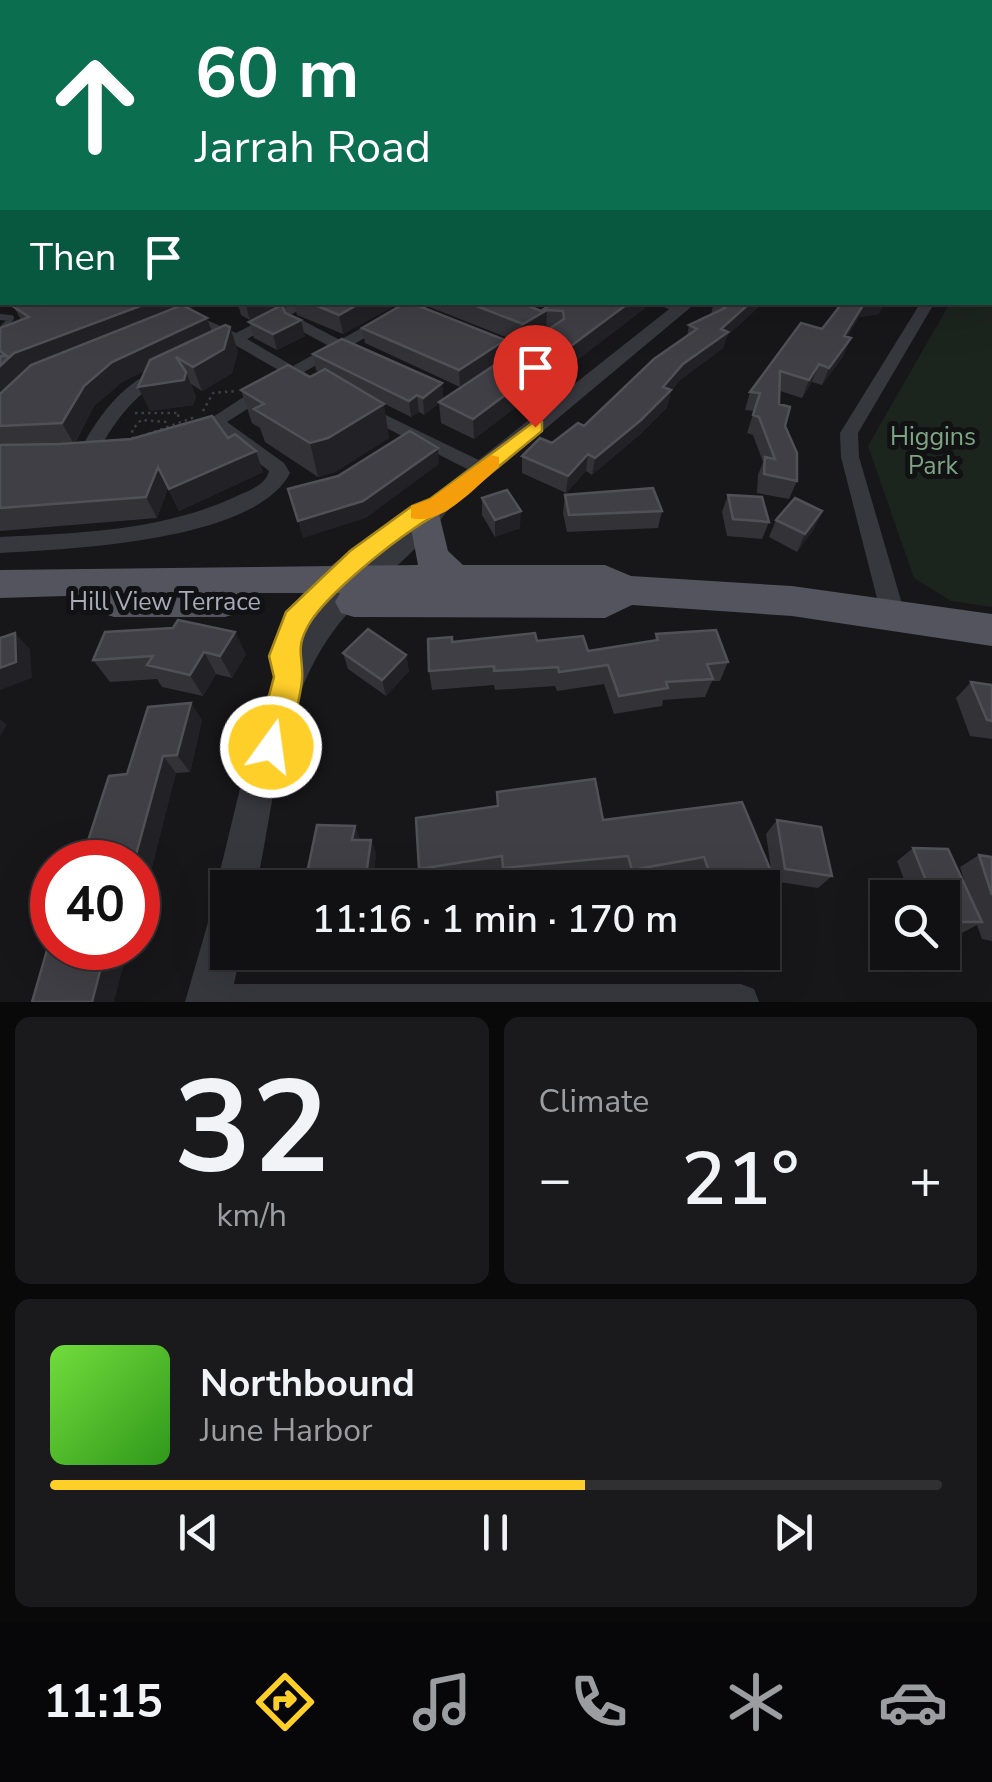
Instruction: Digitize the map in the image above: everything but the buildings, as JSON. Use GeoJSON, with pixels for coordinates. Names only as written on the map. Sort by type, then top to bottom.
{"type":"FeatureCollection","features":[{"type":"Feature","properties":{"kind":"main road"},"geometry":{"type":"LineString","coordinates":[[433,514],[431,556],[456,578]]}},
{"type":"Feature","properties":{"kind":"main road","name":"Hill View Terrace"},"geometry":{"type":"LineString","coordinates":[[0,602],[337,591],[456,578],[604,579],[626,590],[704,593],[893,614],[992,630]]}},
{"type":"Feature","properties":{"kind":"main road","name":"Hill View Terrace"},"geometry":{"type":"LineString","coordinates":[[0,584],[337,591],[604,603],[626,590]]}},
{"type":"Feature","properties":{"kind":"street"},"geometry":{"type":"LineString","coordinates":[[211,351],[302,305]]}},
{"type":"Feature","properties":{"kind":"street"},"geometry":{"type":"LineString","coordinates":[[893,614],[850,457],[850,433],[916,305]]}},
{"type":"Feature","properties":{"kind":"street"},"geometry":{"type":"LineString","coordinates":[[171,444],[210,416],[347,349],[410,306],[431,310]]}},
{"type":"Feature","properties":{"kind":"street"},"geometry":{"type":"LineString","coordinates":[[240,870],[288,677],[337,591],[685,306]]}},
{"type":"Feature","properties":{"kind":"street"},"geometry":{"type":"LineString","coordinates":[[160,324],[190,315],[300,372],[322,388]]}},
{"type":"Feature","properties":{"kind":"street"},"geometry":{"type":"LineString","coordinates":[[295,322],[347,349]]}},
{"type":"Feature","properties":{"kind":"street"},"geometry":{"type":"LineString","coordinates":[[87,454],[127,395],[177,366]]}},
{"type":"Feature","properties":{"kind":"street"},"geometry":{"type":"LineString","coordinates":[[353,404],[482,469]]}},
{"type":"Feature","properties":{"kind":"street"},"geometry":{"type":"LineString","coordinates":[[0,545],[161,531],[211,516],[273,486],[280,473],[277,468],[210,416]]}},
{"type":"Feature","properties":{"kind":"street"},"geometry":{"type":"LineString","coordinates":[[387,452],[413,434]]}},
{"type":"Feature","properties":{"kind":"street"},"geometry":{"type":"LineString","coordinates":[[62,454],[140,446]]}},
{"type":"Feature","properties":{"kind":"street"},"geometry":{"type":"LineString","coordinates":[[215,970],[207,1002],[741,1002]]}},
{"type":"Feature","properties":{"kind":"lane"},"geometry":{"type":"LineString","coordinates":[[0,317],[10,318],[0,334]]}},
{"type":"Feature","properties":{"kind":"path"},"geometry":{"type":"LineString","coordinates":[[139,405],[132,413],[178,413],[176,421],[140,446],[132,438],[132,430],[140,420],[176,421],[210,416],[214,392],[237,391],[225,400]]}},
{"type":"Feature","properties":{"kind":"green space","name":"Higgins Park"},"geometry":{"type":"Polygon","coordinates":[[[949,305],[992,305],[992,607],[951,601],[914,578],[868,446],[949,305]]]}},
{"type":"Feature","properties":{"kind":"slow traffic"},"geometry":{"type":"LineString","coordinates":[[419,512],[438,505],[491,462]]}},
{"type":"Feature","properties":{"kind":"route"},"geometry":{"type":"LineString","coordinates":[[271,747],[288,677],[283,656],[296,620],[359,557],[420,512],[438,505],[535,427]]}}]}
